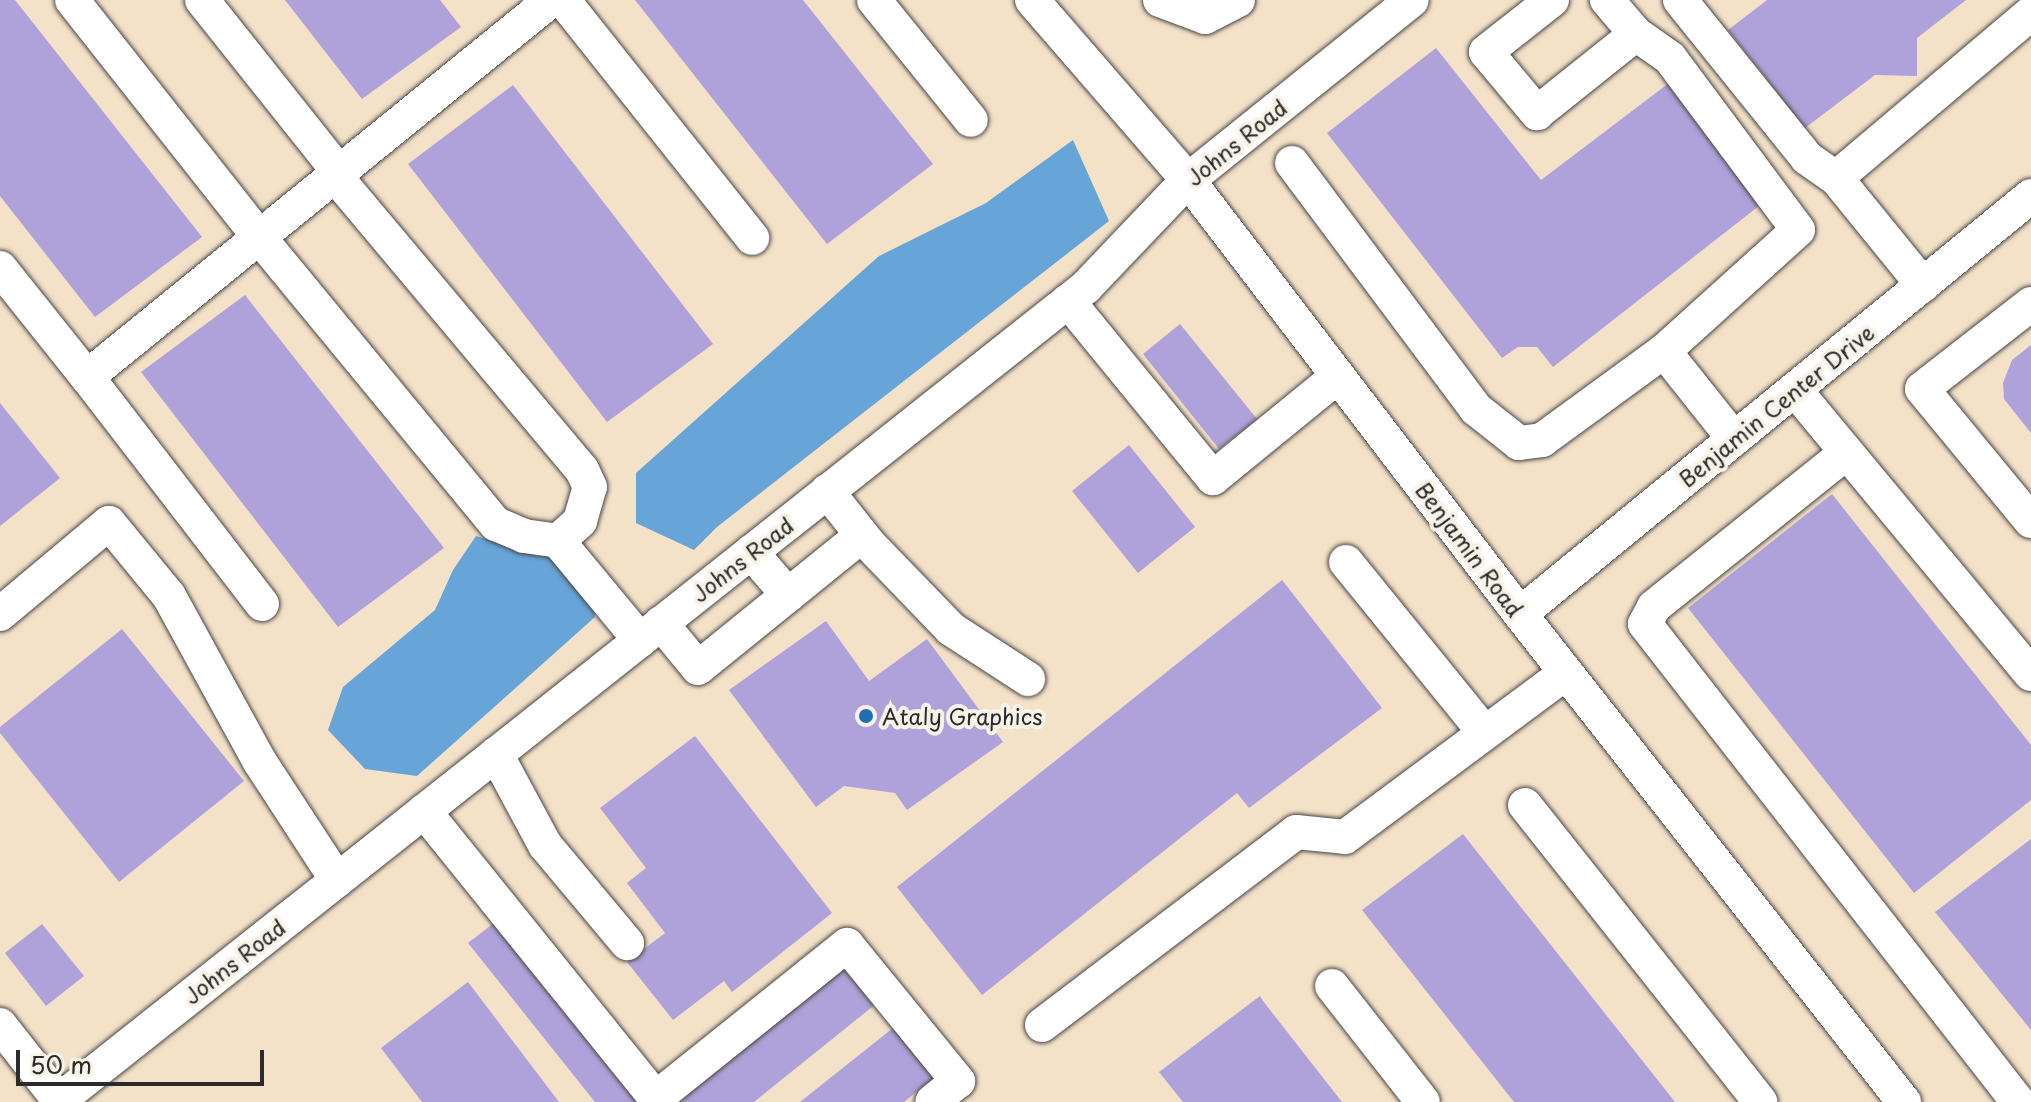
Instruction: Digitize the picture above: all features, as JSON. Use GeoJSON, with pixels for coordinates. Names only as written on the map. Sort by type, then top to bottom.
{"type":"FeatureCollection","features":[{"type":"Feature","properties":{"kind":"street"},"geometry":{"type":"LineString","coordinates":[[72,0],[259,237],[496,524],[524,536],[558,541],[651,631],[698,668],[862,535]]}},
{"type":"Feature","properties":{"kind":"street"},"geometry":{"type":"LineString","coordinates":[[202,0],[337,174],[582,470],[590,487],[580,521],[558,541]]}},
{"type":"Feature","properties":{"kind":"street"},"geometry":{"type":"LineString","coordinates":[[87,377],[551,0]]}},
{"type":"Feature","properties":{"kind":"street"},"geometry":{"type":"LineString","coordinates":[[563,0],[752,238]]}},
{"type":"Feature","properties":{"kind":"street"},"geometry":{"type":"LineString","coordinates":[[874,0],[971,120]]}},
{"type":"Feature","properties":{"kind":"street","name":"Benjamin Road"},"geometry":{"type":"LineString","coordinates":[[1032,0],[1188,180],[1520,614],[1904,1102]]}},
{"type":"Feature","properties":{"kind":"street"},"geometry":{"type":"LineString","coordinates":[[1160,0],[1205,17],[1238,0]]}},
{"type":"Feature","properties":{"kind":"street","name":"Johns Road"},"geometry":{"type":"LineString","coordinates":[[73,1097],[337,880],[1068,301],[1188,180],[1412,0]]}},
{"type":"Feature","properties":{"kind":"street"},"geometry":{"type":"LineString","coordinates":[[1552,0],[1486,52],[1537,113],[1636,34]]}},
{"type":"Feature","properties":{"kind":"street"},"geometry":{"type":"LineString","coordinates":[[1292,163],[1476,409],[1519,443],[1542,440],[1664,351],[1798,230],[1670,58],[1636,34],[1607,0]]}},
{"type":"Feature","properties":{"kind":"street"},"geometry":{"type":"LineString","coordinates":[[1836,178],[2031,12],[2021,0]]}},
{"type":"Feature","properties":{"kind":"street"},"geometry":{"type":"LineString","coordinates":[[1687,3],[1807,158],[1836,178],[1923,285]]}},
{"type":"Feature","properties":{"kind":"street","name":"Benjamin Center Drive"},"geometry":{"type":"LineString","coordinates":[[1520,614],[2031,196]]}},
{"type":"Feature","properties":{"kind":"street"},"geometry":{"type":"LineString","coordinates":[[0,268],[262,604]]}},
{"type":"Feature","properties":{"kind":"street"},"geometry":{"type":"LineString","coordinates":[[1068,301],[1213,478],[1338,376]]}},
{"type":"Feature","properties":{"kind":"street"},"geometry":{"type":"LineString","coordinates":[[2031,304],[1922,389],[2031,521]]}},
{"type":"Feature","properties":{"kind":"street"},"geometry":{"type":"LineString","coordinates":[[1664,351],[1734,439]]}},
{"type":"Feature","properties":{"kind":"street"},"geometry":{"type":"LineString","coordinates":[[1795,390],[2031,674]]}},
{"type":"Feature","properties":{"kind":"street"},"geometry":{"type":"LineString","coordinates":[[1846,453],[1654,607],[1645,624],[2018,1102]]}},
{"type":"Feature","properties":{"kind":"street"},"geometry":{"type":"LineString","coordinates":[[827,491],[862,535],[951,629],[1028,679]]}},
{"type":"Feature","properties":{"kind":"street"},"geometry":{"type":"LineString","coordinates":[[0,614],[109,523],[169,596],[260,762],[337,880]]}},
{"type":"Feature","properties":{"kind":"street"},"geometry":{"type":"LineString","coordinates":[[751,552],[788,595]]}},
{"type":"Feature","properties":{"kind":"street"},"geometry":{"type":"LineString","coordinates":[[1346,562],[1485,733]]}},
{"type":"Feature","properties":{"kind":"street"},"geometry":{"type":"LineString","coordinates":[[1042,1025],[1296,832],[1345,837],[1566,673]]}},
{"type":"Feature","properties":{"kind":"street"},"geometry":{"type":"LineString","coordinates":[[496,754],[545,845],[627,943]]}},
{"type":"Feature","properties":{"kind":"street"},"geometry":{"type":"LineString","coordinates":[[1525,805],[1760,1102]]}},
{"type":"Feature","properties":{"kind":"street"},"geometry":{"type":"LineString","coordinates":[[424,811],[657,1100],[847,945],[958,1081],[932,1102]]}},
{"type":"Feature","properties":{"kind":"street"},"geometry":{"type":"LineString","coordinates":[[1332,986],[1423,1102]]}},
{"type":"Feature","properties":{"kind":"street"},"geometry":{"type":"LineString","coordinates":[[0,1025],[73,1097]]}},
{"type":"Feature","properties":{"kind":"water"},"geometry":{"type":"Polygon","coordinates":[[[1073,140],[1109,221],[717,527],[694,550],[636,523],[636,473],[879,256],[986,203],[1073,140]]]}},
{"type":"Feature","properties":{"kind":"water"},"geometry":{"type":"Polygon","coordinates":[[[476,536],[544,555],[593,584],[595,617],[417,776],[365,769],[328,730],[343,687],[435,610],[453,570],[476,536]]]}},
{"type":"Feature","properties":{"kind":"building"},"geometry":{"type":"Polygon","coordinates":[[[0,0],[15,0],[202,237],[95,317],[0,196],[0,0]]]}},
{"type":"Feature","properties":{"kind":"building"},"geometry":{"type":"Polygon","coordinates":[[[285,0],[440,0],[461,27],[362,99],[285,0]]]}},
{"type":"Feature","properties":{"kind":"building"},"geometry":{"type":"Polygon","coordinates":[[[635,0],[803,0],[933,164],[827,244],[635,0]]]}},
{"type":"Feature","properties":{"kind":"building"},"geometry":{"type":"Polygon","coordinates":[[[1767,0],[1966,0],[1917,38],[1917,76],[1875,75],[1805,128],[1728,30],[1767,0]]]}},
{"type":"Feature","properties":{"kind":"building"},"geometry":{"type":"Polygon","coordinates":[[[1436,48],[1541,180],[1669,83],[1764,202],[1553,367],[1537,347],[1518,347],[1502,358],[1327,133],[1436,48]]]}},
{"type":"Feature","properties":{"kind":"building"},"geometry":{"type":"Polygon","coordinates":[[[513,85],[713,344],[607,422],[408,164],[513,85]]]}},
{"type":"Feature","properties":{"kind":"building"},"geometry":{"type":"Polygon","coordinates":[[[245,295],[444,548],[338,627],[141,372],[245,295]]]}},
{"type":"Feature","properties":{"kind":"building"},"geometry":{"type":"Polygon","coordinates":[[[1180,324],[1257,419],[1219,449],[1143,354],[1180,324]]]}},
{"type":"Feature","properties":{"kind":"building"},"geometry":{"type":"Polygon","coordinates":[[[2031,345],[2031,433],[2004,399],[2003,383],[2012,360],[2031,345]]]}},
{"type":"Feature","properties":{"kind":"building"},"geometry":{"type":"Polygon","coordinates":[[[0,403],[60,478],[0,526],[0,403]]]}},
{"type":"Feature","properties":{"kind":"building"},"geometry":{"type":"Polygon","coordinates":[[[1129,445],[1195,527],[1138,573],[1072,491],[1129,445]]]}},
{"type":"Feature","properties":{"kind":"building"},"geometry":{"type":"Polygon","coordinates":[[[1832,494],[2031,745],[2031,800],[1914,893],[1688,608],[1832,494]]]}},
{"type":"Feature","properties":{"kind":"building"},"geometry":{"type":"Polygon","coordinates":[[[1282,580],[1382,708],[1249,808],[1237,793],[982,995],[897,887],[1282,580]]]}},
{"type":"Feature","properties":{"kind":"building","name":"Ataly Graphics"},"geometry":{"type":"Polygon","coordinates":[[[826,621],[869,681],[927,639],[1003,742],[907,810],[895,793],[844,786],[816,807],[729,690],[826,621]]]}},
{"type":"Feature","properties":{"kind":"building"},"geometry":{"type":"Polygon","coordinates":[[[122,629],[244,781],[119,882],[0,733],[0,727],[122,629]]]}},
{"type":"Feature","properties":{"kind":"building"},"geometry":{"type":"Polygon","coordinates":[[[695,736],[832,913],[732,992],[724,981],[673,1020],[627,962],[665,933],[627,883],[646,868],[600,808],[695,736]]]}},
{"type":"Feature","properties":{"kind":"building"},"geometry":{"type":"Polygon","coordinates":[[[1463,834],[1675,1102],[1514,1102],[1362,910],[1463,834]]]}},
{"type":"Feature","properties":{"kind":"building"},"geometry":{"type":"Polygon","coordinates":[[[2031,839],[2031,1030],[1935,912],[2031,839]]]}},
{"type":"Feature","properties":{"kind":"building"},"geometry":{"type":"Polygon","coordinates":[[[494,923],[640,1102],[595,1102],[468,943],[494,923]]]}},
{"type":"Feature","properties":{"kind":"building"},"geometry":{"type":"Polygon","coordinates":[[[42,924],[84,976],[46,1006],[5,953],[42,924]]]}},
{"type":"Feature","properties":{"kind":"building"},"geometry":{"type":"Polygon","coordinates":[[[846,965],[877,1003],[754,1102],[679,1102],[846,965]]]}},
{"type":"Feature","properties":{"kind":"building"},"geometry":{"type":"Polygon","coordinates":[[[468,982],[559,1102],[422,1102],[381,1048],[468,982]]]}},
{"type":"Feature","properties":{"kind":"building"},"geometry":{"type":"Polygon","coordinates":[[[1260,996],[1342,1102],[1183,1102],[1159,1072],[1260,996]]]}},
{"type":"Feature","properties":{"kind":"building"},"geometry":{"type":"Polygon","coordinates":[[[893,1028],[934,1078],[904,1102],[800,1102],[893,1028]]]}},
{"type":"Feature","properties":{"kind":"place","name":"Ataly Graphics"},"geometry":{"type":"Point","coordinates":[866,716]}}]}
